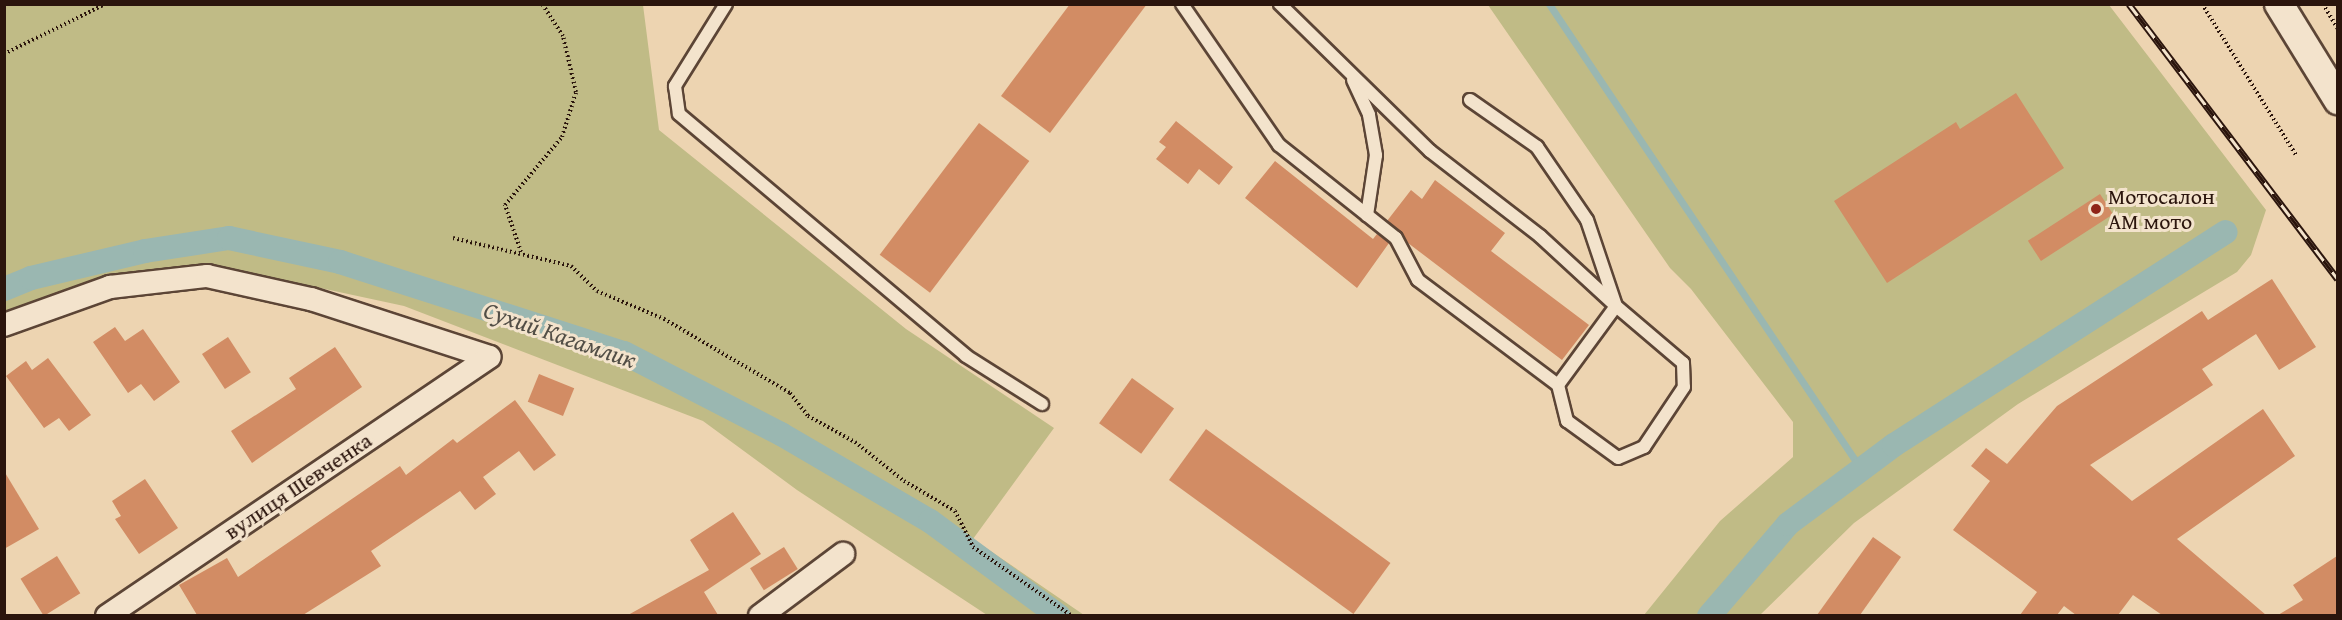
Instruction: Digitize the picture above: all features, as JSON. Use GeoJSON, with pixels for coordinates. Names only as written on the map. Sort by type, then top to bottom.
{"type":"FeatureCollection","features":[{"type":"Feature","properties":{"kind":"street"},"geometry":{"type":"LineString","coordinates":[[2279,4],[2337,100]]}},
{"type":"Feature","properties":{"kind":"street","name":"вулиця Шевченка"},"geometry":{"type":"LineString","coordinates":[[4,325],[110,287],[207,276],[311,299],[489,357],[107,615]]}},
{"type":"Feature","properties":{"kind":"street"},"geometry":{"type":"LineString","coordinates":[[760,615],[843,555]]}},
{"type":"Feature","properties":{"kind":"lane"},"geometry":{"type":"LineString","coordinates":[[726,4],[675,86],[679,114],[966,356],[1042,404]]}},
{"type":"Feature","properties":{"kind":"lane"},"geometry":{"type":"LineString","coordinates":[[1182,4],[1279,146],[1396,238],[1418,280],[1558,385],[1567,421],[1618,458],[1644,447],[1684,387],[1683,363],[1616,306],[1540,236],[1430,151],[1280,4]]}},
{"type":"Feature","properties":{"kind":"lane"},"geometry":{"type":"LineString","coordinates":[[1350,72],[1369,115],[1376,155],[1367,215]]}},
{"type":"Feature","properties":{"kind":"lane"},"geometry":{"type":"LineString","coordinates":[[1470,100],[1537,147],[1587,220],[1616,306]]}},
{"type":"Feature","properties":{"kind":"lane"},"geometry":{"type":"LineString","coordinates":[[1558,385],[1616,306]]}},
{"type":"Feature","properties":{"kind":"path"},"geometry":{"type":"LineString","coordinates":[[4,54],[105,4]]}},
{"type":"Feature","properties":{"kind":"path"},"geometry":{"type":"LineString","coordinates":[[521,252],[514,240],[505,205],[562,137],[576,92],[563,36],[542,4]]}},
{"type":"Feature","properties":{"kind":"path"},"geometry":{"type":"LineString","coordinates":[[2202,4],[2296,155]]}},
{"type":"Feature","properties":{"kind":"path"},"geometry":{"type":"LineString","coordinates":[[2323,4],[2337,29]]}},
{"type":"Feature","properties":{"kind":"path"},"geometry":{"type":"LineString","coordinates":[[453,238],[521,252],[571,266],[597,291],[664,319],[790,393],[808,416],[855,442],[904,481],[955,511],[973,547],[1072,615]]}},
{"type":"Feature","properties":{"kind":"shaded area"},"geometry":{"type":"Polygon","coordinates":[[[5,5],[643,5],[659,130],[906,329],[1054,428],[973,539],[1084,615],[987,615],[797,490],[703,421],[404,306],[223,267],[93,286],[5,320],[5,5]]]}},
{"type":"Feature","properties":{"kind":"shaded area"},"geometry":{"type":"Polygon","coordinates":[[[1488,5],[2109,5],[2266,210],[2251,255],[2237,272],[2018,404],[1854,523],[1760,615],[1644,615],[1720,521],[1793,457],[1793,422],[1691,289],[1670,268],[1488,5]]]}},
{"type":"Feature","properties":{"kind":"building"},"geometry":{"type":"Polygon","coordinates":[[[1070,4],[1147,4],[1050,133],[1001,96],[1070,4]]]}},
{"type":"Feature","properties":{"kind":"building"},"geometry":{"type":"Polygon","coordinates":[[[2016,93],[2064,168],[1887,283],[1834,201],[1956,122],[1960,129],[2016,93]]]}},
{"type":"Feature","properties":{"kind":"building"},"geometry":{"type":"Polygon","coordinates":[[[1176,121],[1233,167],[1219,185],[1199,169],[1188,184],[1156,159],[1166,147],[1159,142],[1176,121]]]}},
{"type":"Feature","properties":{"kind":"building"},"geometry":{"type":"Polygon","coordinates":[[[979,123],[1029,161],[930,293],[880,255],[979,123]]]}},
{"type":"Feature","properties":{"kind":"building"},"geometry":{"type":"Polygon","coordinates":[[[1275,161],[1373,239],[1377,234],[1389,243],[1357,288],[1245,198],[1275,161]]]}},
{"type":"Feature","properties":{"kind":"building"},"geometry":{"type":"Polygon","coordinates":[[[1435,180],[1505,233],[1491,251],[1589,325],[1562,360],[1408,243],[1387,221],[1411,190],[1422,199],[1435,180]]]}},
{"type":"Feature","properties":{"kind":"building"},"geometry":{"type":"Polygon","coordinates":[[[2100,194],[2113,214],[2041,261],[2028,241],[2100,194]]]}},
{"type":"Feature","properties":{"kind":"building"},"geometry":{"type":"Polygon","coordinates":[[[2272,279],[2316,347],[2279,370],[2256,334],[2202,369],[2213,385],[2090,465],[2132,501],[2263,409],[2295,456],[2177,539],[2266,615],[2162,615],[2133,595],[2118,615],[2076,615],[2064,606],[2057,615],[2020,615],[2037,592],[1953,530],[1990,481],[1971,466],[1986,448],[2007,464],[2057,406],[2202,311],[2208,320],[2272,279]]]}},
{"type":"Feature","properties":{"kind":"building"},"geometry":{"type":"Polygon","coordinates":[[[115,327],[125,341],[143,329],[180,382],[154,401],[141,384],[128,393],[93,342],[115,327]]]}},
{"type":"Feature","properties":{"kind":"building"},"geometry":{"type":"Polygon","coordinates":[[[228,337],[251,372],[225,389],[202,354],[228,337]]]}},
{"type":"Feature","properties":{"kind":"building"},"geometry":{"type":"Polygon","coordinates":[[[335,347],[362,387],[252,463],[231,431],[296,389],[289,378],[335,347]]]}},
{"type":"Feature","properties":{"kind":"building"},"geometry":{"type":"Polygon","coordinates":[[[48,358],[91,415],[69,431],[59,418],[44,428],[6,376],[26,361],[32,370],[48,358]]]}},
{"type":"Feature","properties":{"kind":"building"},"geometry":{"type":"Polygon","coordinates":[[[539,374],[574,388],[563,416],[528,402],[539,374]]]}},
{"type":"Feature","properties":{"kind":"building"},"geometry":{"type":"Polygon","coordinates":[[[1132,378],[1174,409],[1141,454],[1099,423],[1132,378]]]}},
{"type":"Feature","properties":{"kind":"building"},"geometry":{"type":"Polygon","coordinates":[[[515,400],[556,455],[534,471],[519,451],[483,477],[496,494],[475,510],[460,491],[371,551],[381,566],[303,615],[197,615],[179,585],[227,558],[238,577],[400,466],[406,475],[453,439],[457,443],[515,400]]]}},
{"type":"Feature","properties":{"kind":"building"},"geometry":{"type":"Polygon","coordinates":[[[1206,429],[1390,563],[1353,614],[1169,480],[1206,429]]]}},
{"type":"Feature","properties":{"kind":"building"},"geometry":{"type":"Polygon","coordinates":[[[4,471],[39,529],[4,549],[4,471]]]}},
{"type":"Feature","properties":{"kind":"building"},"geometry":{"type":"Polygon","coordinates":[[[145,479],[178,528],[139,554],[115,519],[121,516],[112,501],[145,479]]]}},
{"type":"Feature","properties":{"kind":"building"},"geometry":{"type":"Polygon","coordinates":[[[733,512],[761,554],[704,592],[718,615],[628,615],[709,570],[690,540],[733,512]]]}},
{"type":"Feature","properties":{"kind":"building"},"geometry":{"type":"Polygon","coordinates":[[[1873,537],[1901,557],[1860,615],[1817,615],[1873,537]]]}},
{"type":"Feature","properties":{"kind":"building"},"geometry":{"type":"Polygon","coordinates":[[[784,547],[798,569],[764,590],[750,568],[784,547]]]}},
{"type":"Feature","properties":{"kind":"building"},"geometry":{"type":"Polygon","coordinates":[[[57,556],[80,593],[44,616],[21,579],[57,556]]]}},
{"type":"Feature","properties":{"kind":"building"},"geometry":{"type":"Polygon","coordinates":[[[2337,556],[2337,615],[2278,615],[2303,600],[2293,585],[2337,556]]]}},
{"type":"Feature","properties":{"kind":"waterway"},"geometry":{"type":"LineString","coordinates":[[1549,4],[1861,469]]}},
{"type":"Feature","properties":{"kind":"waterway"},"geometry":{"type":"LineString","coordinates":[[1709,616],[1788,524],[1894,445],[2226,232]]}},
{"type":"Feature","properties":{"kind":"waterway","name":"Сухий Кагамлик"},"geometry":{"type":"LineString","coordinates":[[4,289],[31,278],[145,251],[229,238],[340,262],[624,353],[781,434],[930,521],[1059,616]]}},
{"type":"Feature","properties":{"kind":"railway"},"geometry":{"type":"LineString","coordinates":[[2129,4],[2338,279]]}},
{"type":"Feature","properties":{"kind":"place","name":"Мотосалон АМ мото"},"geometry":{"type":"Point","coordinates":[2096,209]}}]}
